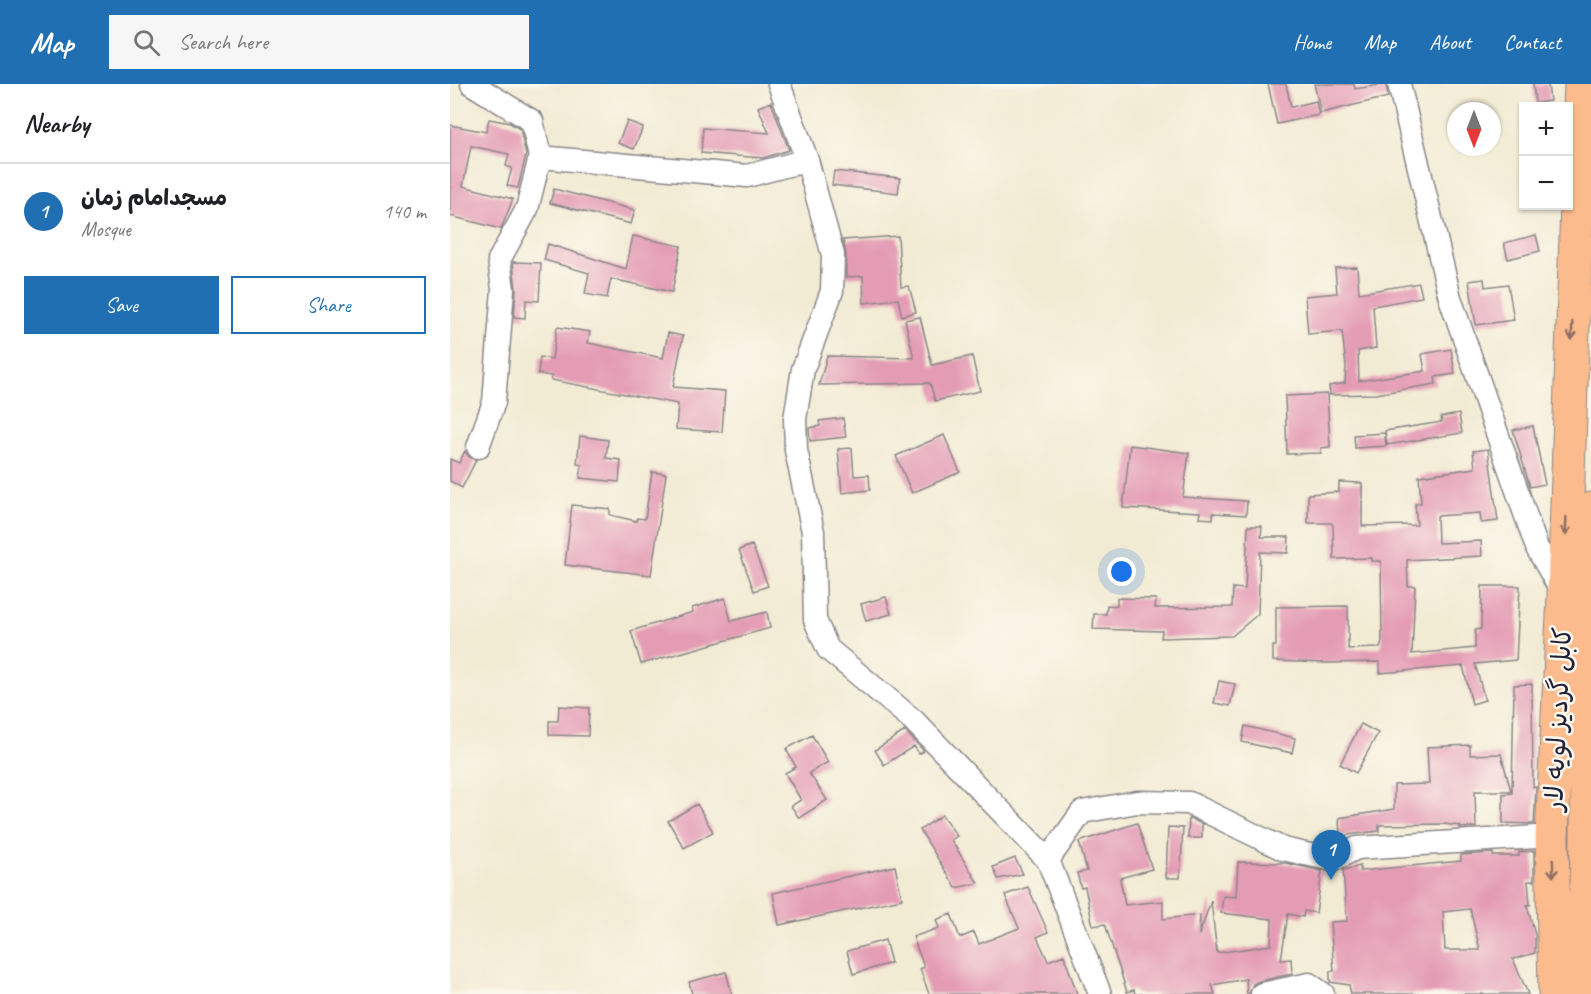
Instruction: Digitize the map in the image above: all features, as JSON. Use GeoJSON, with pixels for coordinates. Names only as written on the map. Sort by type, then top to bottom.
{"type":"FeatureCollection","features":[{"type":"Feature","properties":{"kind":"highway","name":"کابل گردیز لویه لار"},"geometry":{"type":"LineString","coordinates":[[1555,994],[1552,836],[1564,596],[1581,84]]}},
{"type":"Feature","properties":{"kind":"highway","name":"کابل گردیز لویه لار"},"geometry":{"type":"LineString","coordinates":[[1585,994],[1591,509]]}},
{"type":"Feature","properties":{"kind":"street"},"geometry":{"type":"LineString","coordinates":[[472,84],[532,122],[540,157],[527,208],[499,260],[503,289],[494,402],[478,447]]}},
{"type":"Feature","properties":{"kind":"street"},"geometry":{"type":"LineString","coordinates":[[779,84],[807,160],[833,255],[832,291],[803,369],[795,419],[796,450],[813,532],[815,620],[828,649],[913,720],[1048,860],[1100,994]]}},
{"type":"Feature","properties":{"kind":"street"},"geometry":{"type":"LineString","coordinates":[[1399,84],[1450,298],[1537,548],[1564,596]]}},
{"type":"Feature","properties":{"kind":"street"},"geometry":{"type":"LineString","coordinates":[[540,157],[747,176],[807,160]]}},
{"type":"Feature","properties":{"kind":"street"},"geometry":{"type":"LineString","coordinates":[[1048,860],[1082,812],[1137,802],[1189,803],[1283,849],[1333,860],[1357,848],[1552,836]]}},
{"type":"Feature","properties":{"kind":"street"},"geometry":{"type":"LineString","coordinates":[[1262,994],[1308,984],[1323,994]]}},
{"type":"Feature","properties":{"kind":"building"},"geometry":{"type":"Polygon","coordinates":[[[1268,84],[1286,84],[1291,107],[1316,101],[1319,115],[1277,124],[1268,84]]]}},
{"type":"Feature","properties":{"kind":"building"},"geometry":{"type":"Polygon","coordinates":[[[1314,84],[1354,84],[1355,89],[1386,84],[1388,97],[1321,113],[1314,84]]]}},
{"type":"Feature","properties":{"kind":"building"},"geometry":{"type":"Polygon","coordinates":[[[1533,84],[1548,84],[1550,101],[1535,102],[1533,84]]]}},
{"type":"Feature","properties":{"kind":"building"},"geometry":{"type":"Polygon","coordinates":[[[771,102],[789,150],[763,158],[701,153],[703,128],[769,133],[758,107],[771,102]]]}},
{"type":"Feature","properties":{"kind":"building"},"geometry":{"type":"Polygon","coordinates":[[[489,119],[510,123],[520,129],[526,155],[518,188],[507,186],[512,168],[506,166],[509,154],[471,146],[463,186],[513,199],[501,229],[450,216],[450,125],[486,132],[489,119]]]}},
{"type":"Feature","properties":{"kind":"building"},"geometry":{"type":"Polygon","coordinates":[[[627,121],[643,127],[634,149],[618,143],[627,121]]]}},
{"type":"Feature","properties":{"kind":"building"},"geometry":{"type":"Polygon","coordinates":[[[834,171],[900,178],[898,193],[832,185],[834,171]]]}},
{"type":"Feature","properties":{"kind":"building"},"geometry":{"type":"Polygon","coordinates":[[[554,189],[635,210],[631,224],[550,203],[554,189]]]}},
{"type":"Feature","properties":{"kind":"building"},"geometry":{"type":"Polygon","coordinates":[[[1536,235],[1540,251],[1508,259],[1504,243],[1536,235]]]}},
{"type":"Feature","properties":{"kind":"building"},"geometry":{"type":"Polygon","coordinates":[[[633,236],[681,246],[672,292],[611,279],[607,298],[585,294],[589,273],[544,260],[548,244],[626,269],[633,236]]]}},
{"type":"Feature","properties":{"kind":"building"},"geometry":{"type":"Polygon","coordinates":[[[898,236],[901,287],[909,286],[916,312],[902,316],[898,299],[864,303],[863,276],[846,277],[843,240],[898,236]]]}},
{"type":"Feature","properties":{"kind":"building"},"geometry":{"type":"Polygon","coordinates":[[[513,262],[541,263],[539,301],[526,300],[525,318],[514,317],[516,290],[513,262]]]}},
{"type":"Feature","properties":{"kind":"building"},"geometry":{"type":"Polygon","coordinates":[[[1357,267],[1359,293],[1419,283],[1422,297],[1373,306],[1376,348],[1358,351],[1359,381],[1425,371],[1422,354],[1451,349],[1455,374],[1435,377],[1436,384],[1376,394],[1330,395],[1329,386],[1345,383],[1346,366],[1342,331],[1308,334],[1305,296],[1337,293],[1335,268],[1357,267]]]}},
{"type":"Feature","properties":{"kind":"building"},"geometry":{"type":"Polygon","coordinates":[[[1484,279],[1485,287],[1508,284],[1514,320],[1476,325],[1469,281],[1484,279]]]}},
{"type":"Feature","properties":{"kind":"building"},"geometry":{"type":"Polygon","coordinates":[[[920,317],[932,365],[972,356],[980,391],[935,401],[930,383],[819,385],[827,356],[914,358],[905,320],[920,317]]]}},
{"type":"Feature","properties":{"kind":"building"},"geometry":{"type":"Polygon","coordinates":[[[557,327],[590,332],[588,343],[663,358],[668,333],[683,336],[673,387],[725,391],[722,432],[676,429],[678,404],[551,380],[552,376],[538,374],[540,357],[552,359],[557,327]]]}},
{"type":"Feature","properties":{"kind":"building"},"geometry":{"type":"Polygon","coordinates":[[[1327,394],[1330,447],[1321,448],[1321,453],[1287,454],[1285,396],[1327,394]]]}},
{"type":"Feature","properties":{"kind":"building"},"geometry":{"type":"Polygon","coordinates":[[[1459,414],[1462,433],[1387,445],[1385,431],[1442,422],[1441,417],[1459,414]]]}},
{"type":"Feature","properties":{"kind":"building"},"geometry":{"type":"Polygon","coordinates":[[[843,418],[846,437],[810,441],[809,428],[820,426],[819,421],[843,418]]]}},
{"type":"Feature","properties":{"kind":"building"},"geometry":{"type":"Polygon","coordinates":[[[1533,426],[1545,484],[1530,487],[1513,430],[1533,426]]]}},
{"type":"Feature","properties":{"kind":"building"},"geometry":{"type":"Polygon","coordinates":[[[1385,433],[1386,446],[1355,448],[1354,435],[1385,433]]]}},
{"type":"Feature","properties":{"kind":"building"},"geometry":{"type":"Polygon","coordinates":[[[944,435],[960,472],[912,493],[896,456],[944,435]]]}},
{"type":"Feature","properties":{"kind":"building"},"geometry":{"type":"Polygon","coordinates":[[[580,436],[608,440],[606,458],[621,460],[619,482],[580,478],[582,465],[577,464],[580,436]]]}},
{"type":"Feature","properties":{"kind":"building"},"geometry":{"type":"Polygon","coordinates":[[[1130,445],[1189,453],[1183,497],[1247,501],[1246,515],[1213,513],[1213,519],[1199,518],[1200,512],[1123,508],[1130,445]]]}},
{"type":"Feature","properties":{"kind":"building"},"geometry":{"type":"Polygon","coordinates":[[[852,448],[854,476],[869,475],[870,490],[842,493],[838,449],[852,448]]]}},
{"type":"Feature","properties":{"kind":"building"},"geometry":{"type":"Polygon","coordinates":[[[1488,449],[1498,521],[1481,523],[1480,513],[1437,516],[1438,543],[1481,541],[1482,556],[1407,560],[1408,586],[1415,586],[1412,654],[1475,648],[1475,630],[1481,629],[1482,586],[1520,586],[1516,660],[1475,664],[1485,700],[1472,704],[1463,666],[1380,673],[1380,662],[1273,661],[1273,646],[1276,646],[1276,607],[1348,606],[1348,649],[1380,648],[1382,641],[1381,561],[1372,561],[1372,558],[1334,559],[1333,525],[1331,523],[1308,523],[1308,494],[1339,492],[1339,482],[1362,483],[1362,526],[1417,525],[1415,504],[1421,503],[1419,476],[1475,468],[1473,451],[1488,449]]]}},
{"type":"Feature","properties":{"kind":"building"},"geometry":{"type":"Polygon","coordinates":[[[465,451],[468,456],[476,460],[462,488],[450,481],[450,459],[459,463],[465,451]]]}},
{"type":"Feature","properties":{"kind":"building"},"geometry":{"type":"Polygon","coordinates":[[[652,472],[666,474],[651,575],[565,565],[572,505],[610,509],[610,515],[636,521],[637,518],[645,519],[652,472]]]}},
{"type":"Feature","properties":{"kind":"building"},"geometry":{"type":"Polygon","coordinates":[[[1248,526],[1262,526],[1261,537],[1289,537],[1288,553],[1260,552],[1258,614],[1232,636],[1161,638],[1162,631],[1093,629],[1094,614],[1106,614],[1107,605],[1117,606],[1117,598],[1156,599],[1155,608],[1232,607],[1233,588],[1245,589],[1248,526]]]}},
{"type":"Feature","properties":{"kind":"building"},"geometry":{"type":"Polygon","coordinates":[[[752,545],[768,586],[754,591],[739,550],[752,545]]]}},
{"type":"Feature","properties":{"kind":"building"},"geometry":{"type":"Polygon","coordinates":[[[886,597],[891,614],[866,621],[861,604],[886,597]]]}},
{"type":"Feature","properties":{"kind":"building"},"geometry":{"type":"Polygon","coordinates":[[[725,598],[731,621],[767,612],[770,628],[641,664],[631,631],[693,612],[692,608],[725,598]]]}},
{"type":"Feature","properties":{"kind":"building"},"geometry":{"type":"Polygon","coordinates":[[[1219,681],[1235,684],[1230,706],[1214,703],[1219,681]]]}},
{"type":"Feature","properties":{"kind":"building"},"geometry":{"type":"Polygon","coordinates":[[[1532,684],[1533,787],[1536,787],[1534,824],[1503,823],[1503,794],[1512,793],[1514,685],[1532,684]]]}},
{"type":"Feature","properties":{"kind":"building"},"geometry":{"type":"Polygon","coordinates":[[[559,706],[589,708],[588,736],[549,735],[549,721],[558,721],[559,706]]]}},
{"type":"Feature","properties":{"kind":"building"},"geometry":{"type":"Polygon","coordinates":[[[1361,724],[1378,733],[1356,773],[1340,764],[1361,724]]]}},
{"type":"Feature","properties":{"kind":"building"},"geometry":{"type":"Polygon","coordinates":[[[1245,726],[1295,738],[1292,753],[1242,742],[1245,726]]]}},
{"type":"Feature","properties":{"kind":"building"},"geometry":{"type":"Polygon","coordinates":[[[905,731],[924,751],[919,754],[914,746],[884,765],[875,750],[905,731]]]}},
{"type":"Feature","properties":{"kind":"building"},"geometry":{"type":"Polygon","coordinates":[[[812,735],[828,762],[809,773],[827,800],[799,818],[791,806],[801,800],[785,773],[796,767],[786,749],[812,735]]]}},
{"type":"Feature","properties":{"kind":"building"},"geometry":{"type":"Polygon","coordinates":[[[1470,745],[1470,755],[1501,754],[1511,791],[1475,791],[1476,827],[1460,828],[1460,826],[1444,824],[1379,825],[1379,831],[1340,836],[1339,818],[1394,809],[1394,785],[1429,784],[1427,747],[1470,745]]]}},
{"type":"Feature","properties":{"kind":"building"},"geometry":{"type":"Polygon","coordinates":[[[697,804],[713,832],[684,848],[668,821],[697,804]]]}},
{"type":"Feature","properties":{"kind":"building"},"geometry":{"type":"Polygon","coordinates":[[[942,815],[957,836],[951,840],[978,883],[956,888],[920,830],[942,815]]]}},
{"type":"Feature","properties":{"kind":"building"},"geometry":{"type":"Polygon","coordinates":[[[1189,818],[1202,824],[1202,838],[1188,838],[1189,818]]]}},
{"type":"Feature","properties":{"kind":"building"},"geometry":{"type":"Polygon","coordinates":[[[1137,823],[1152,869],[1120,878],[1125,905],[1163,901],[1163,919],[1200,915],[1199,935],[1211,901],[1217,953],[1271,945],[1272,919],[1221,913],[1223,896],[1236,897],[1238,862],[1286,863],[1322,871],[1316,913],[1304,911],[1303,917],[1288,914],[1281,960],[1291,959],[1292,974],[1259,981],[1253,984],[1249,994],[1247,994],[1246,979],[1212,985],[1215,994],[1135,994],[1134,990],[1127,992],[1105,924],[1093,926],[1085,887],[1081,888],[1077,873],[1087,871],[1079,842],[1137,823]]]}},
{"type":"Feature","properties":{"kind":"building"},"geometry":{"type":"Polygon","coordinates":[[[1168,827],[1183,828],[1180,878],[1166,878],[1168,827]]]}},
{"type":"Feature","properties":{"kind":"building"},"geometry":{"type":"Polygon","coordinates":[[[1534,851],[1534,881],[1528,881],[1530,905],[1527,905],[1535,935],[1535,953],[1513,959],[1528,994],[1351,994],[1349,985],[1330,982],[1330,971],[1334,971],[1330,922],[1347,921],[1343,870],[1360,866],[1360,871],[1461,861],[1461,855],[1493,853],[1493,856],[1519,856],[1519,852],[1534,851]],[[1470,909],[1443,912],[1445,950],[1480,950],[1470,909]]]}},
{"type":"Feature","properties":{"kind":"building"},"geometry":{"type":"Polygon","coordinates":[[[1015,858],[1023,874],[998,879],[993,867],[1015,858]]]}},
{"type":"Feature","properties":{"kind":"building"},"geometry":{"type":"Polygon","coordinates":[[[895,866],[902,899],[779,925],[773,893],[895,866]]]}},
{"type":"Feature","properties":{"kind":"building"},"geometry":{"type":"Polygon","coordinates":[[[1028,887],[1048,932],[1037,937],[1048,961],[1064,955],[1077,994],[929,994],[920,969],[924,967],[913,937],[939,928],[936,920],[951,914],[960,938],[974,932],[979,944],[1019,928],[1005,895],[1028,887]]]}},
{"type":"Feature","properties":{"kind":"building"},"geometry":{"type":"Polygon","coordinates":[[[885,940],[891,963],[853,974],[847,951],[885,940]]]}},
{"type":"Feature","properties":{"kind":"building"},"geometry":{"type":"Polygon","coordinates":[[[726,972],[732,994],[692,994],[689,982],[726,972]]]}},
{"type":"Feature","properties":{"kind":"place","name":"مسجدامام زمان"},"geometry":{"type":"Point","coordinates":[1331,880]}}]}
